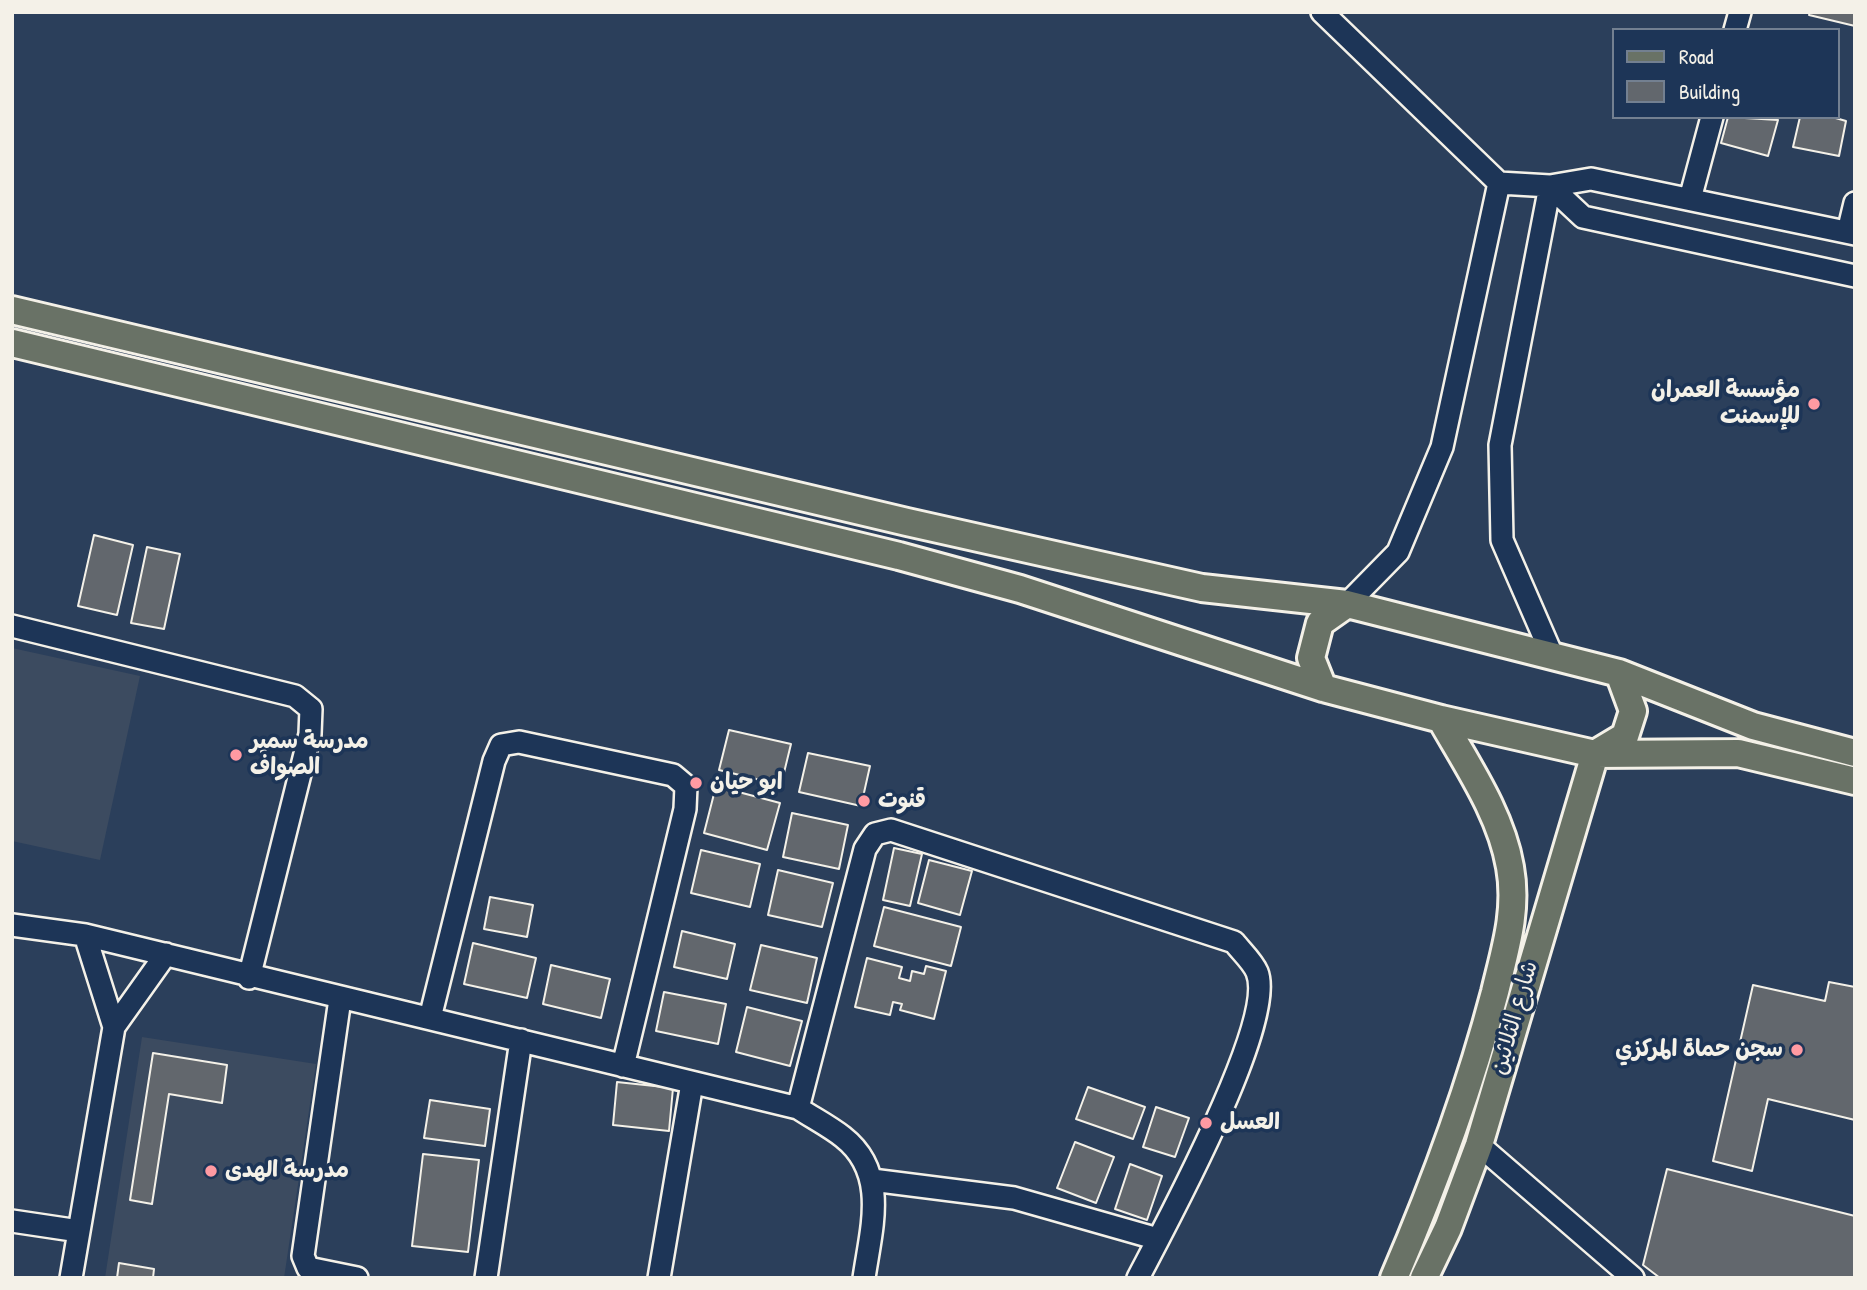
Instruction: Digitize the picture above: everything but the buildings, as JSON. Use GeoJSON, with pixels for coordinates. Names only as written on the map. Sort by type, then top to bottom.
{"type":"FeatureCollection","features":[{"type":"Feature","properties":{"kind":"main road"},"geometry":{"type":"LineString","coordinates":[[12,310],[880,516],[1202,589],[1347,604],[1619,673],[1753,726],[1855,753]]}},
{"type":"Feature","properties":{"kind":"main road"},"geometry":{"type":"LineString","coordinates":[[12,343],[899,555],[1020,589],[1323,688],[1441,719],[1595,754],[1738,753],[1855,781]]}},
{"type":"Feature","properties":{"kind":"main road"},"geometry":{"type":"LineString","coordinates":[[1323,688],[1311,658],[1320,623],[1347,604]]}},
{"type":"Feature","properties":{"kind":"main road"},"geometry":{"type":"LineString","coordinates":[[1595,754],[1625,736],[1633,711],[1619,673]]}},
{"type":"Feature","properties":{"kind":"main road"},"geometry":{"type":"LineString","coordinates":[[1394,1278],[1451,1137],[1489,1014],[1513,923],[1514,894],[1502,836],[1441,719]]}},
{"type":"Feature","properties":{"kind":"main road","name":"شارع الثلاثين"},"geometry":{"type":"LineString","coordinates":[[1424,1278],[1448,1228],[1479,1146],[1595,754]]}},
{"type":"Feature","properties":{"kind":"main road"},"geometry":{"type":"LineString","coordinates":[[1420,1218],[1448,1228]]}},
{"type":"Feature","properties":{"kind":"street"},"geometry":{"type":"LineString","coordinates":[[1322,12],[1499,183],[1550,186],[1591,179],[1851,233],[1855,203]]}},
{"type":"Feature","properties":{"kind":"street"},"geometry":{"type":"LineString","coordinates":[[1690,199],[1711,119]]}},
{"type":"Feature","properties":{"kind":"street"},"geometry":{"type":"LineString","coordinates":[[1347,604],[1398,552],[1442,447],[1499,183]]}},
{"type":"Feature","properties":{"kind":"street"},"geometry":{"type":"LineString","coordinates":[[1550,186],[1583,217],[1855,276]]}},
{"type":"Feature","properties":{"kind":"street"},"geometry":{"type":"LineString","coordinates":[[1550,186],[1500,446],[1502,540],[1552,655]]}},
{"type":"Feature","properties":{"kind":"street"},"geometry":{"type":"LineString","coordinates":[[12,626],[295,696],[311,709],[310,734],[249,978]]}},
{"type":"Feature","properties":{"kind":"street"},"geometry":{"type":"LineString","coordinates":[[430,1018],[494,761],[501,745],[519,742],[673,775],[686,786],[685,809],[624,1066]]}},
{"type":"Feature","properties":{"kind":"street"},"geometry":{"type":"LineString","coordinates":[[798,1108],[865,849],[875,834],[891,830],[1234,942],[1258,972],[1260,1000],[1251,1038],[1138,1278]]}},
{"type":"Feature","properties":{"kind":"street"},"geometry":{"type":"LineString","coordinates":[[12,925],[85,935],[166,954],[249,978],[430,1018],[798,1108],[844,1138],[863,1159],[873,1180],[875,1202],[864,1278]]}},
{"type":"Feature","properties":{"kind":"street"},"geometry":{"type":"LineString","coordinates":[[85,935],[114,1027]]}},
{"type":"Feature","properties":{"kind":"street"},"geometry":{"type":"LineString","coordinates":[[71,1278],[114,1027],[166,954]]}},
{"type":"Feature","properties":{"kind":"street"},"geometry":{"type":"LineString","coordinates":[[340,999],[303,1256],[308,1268],[358,1278]]}},
{"type":"Feature","properties":{"kind":"street"},"geometry":{"type":"LineString","coordinates":[[486,1278],[521,1041]]}},
{"type":"Feature","properties":{"kind":"street"},"geometry":{"type":"LineString","coordinates":[[659,1278],[692,1083]]}},
{"type":"Feature","properties":{"kind":"street"},"geometry":{"type":"LineString","coordinates":[[1479,1146],[1633,1278]]}},
{"type":"Feature","properties":{"kind":"street"},"geometry":{"type":"LineString","coordinates":[[873,1180],[1014,1198],[1158,1239]]}},
{"type":"Feature","properties":{"kind":"street"},"geometry":{"type":"LineString","coordinates":[[12,1221],[79,1231]]}},
{"type":"Feature","properties":{"kind":"shaded area"},"geometry":{"type":"Polygon","coordinates":[[[12,648],[140,676],[100,860],[12,841],[12,648]]]}},
{"type":"Feature","properties":{"kind":"shaded area","name":"مدرسة الهدى"},"geometry":{"type":"Polygon","coordinates":[[[142,1037],[316,1064],[284,1278],[105,1278],[142,1037]]]}},
{"type":"Feature","properties":{"kind":"place","name":"مؤسسة العمران للإسمنت"},"geometry":{"type":"Point","coordinates":[1814,404]}},
{"type":"Feature","properties":{"kind":"place","name":"مدرسة سمير الصواف"},"geometry":{"type":"Point","coordinates":[236,755]}},
{"type":"Feature","properties":{"kind":"place","name":"ابو حيان"},"geometry":{"type":"Point","coordinates":[696,783]}},
{"type":"Feature","properties":{"kind":"place","name":"قنوت"},"geometry":{"type":"Point","coordinates":[864,801]}},
{"type":"Feature","properties":{"kind":"place","name":"سجن حماة المركزي"},"geometry":{"type":"Point","coordinates":[1797,1050]}},
{"type":"Feature","properties":{"kind":"place","name":"العسل"},"geometry":{"type":"Point","coordinates":[1206,1123]}},
{"type":"Feature","properties":{"kind":"place","name":"مدرسة الهدى"},"geometry":{"type":"Point","coordinates":[211,1171]}}]}
